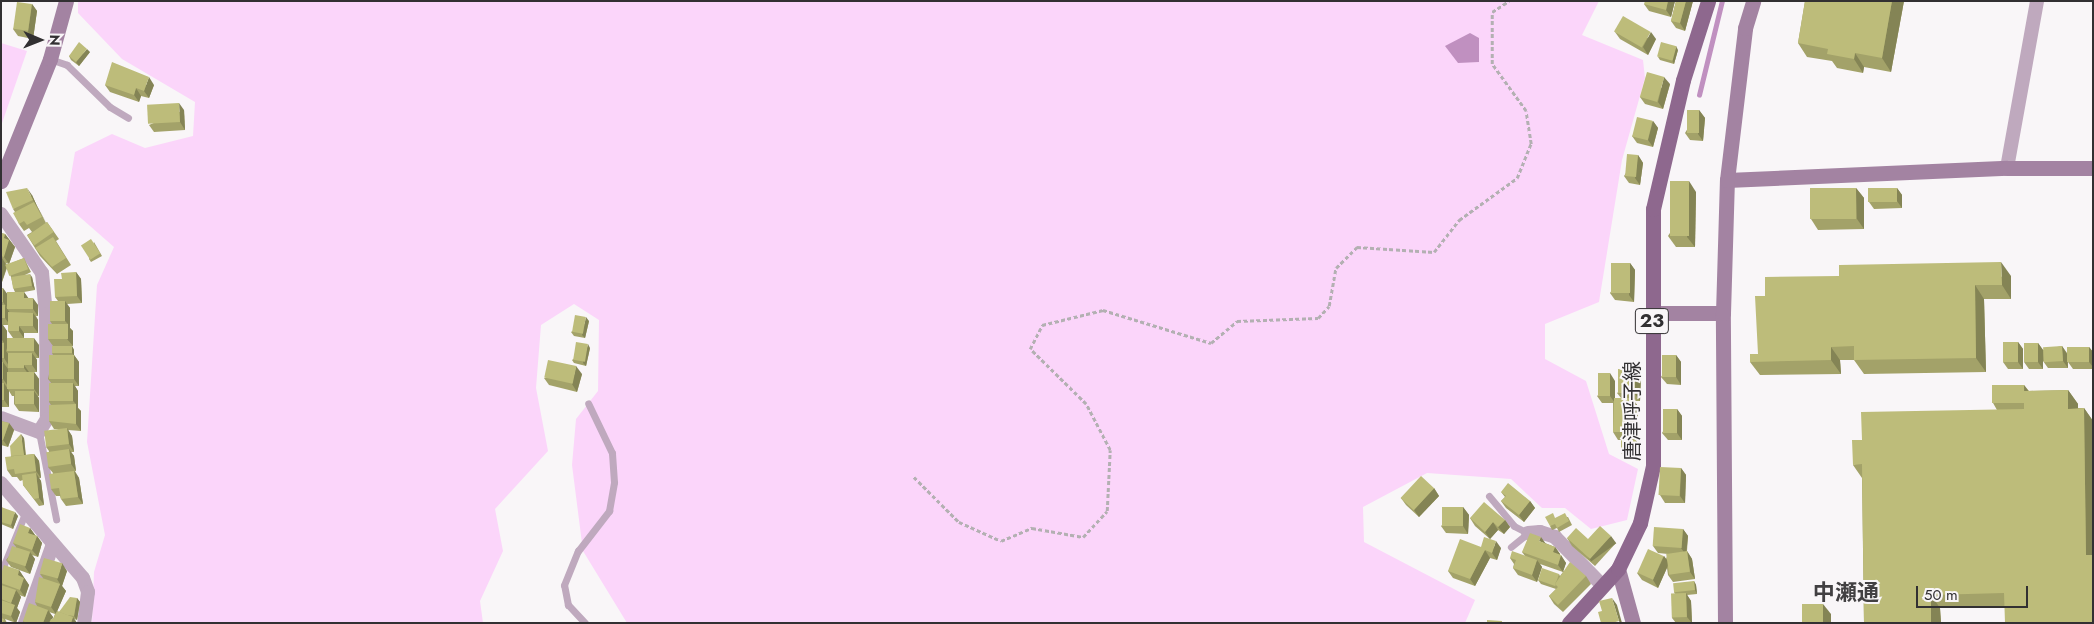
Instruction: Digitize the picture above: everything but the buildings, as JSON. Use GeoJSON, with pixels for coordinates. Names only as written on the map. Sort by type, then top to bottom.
{"type":"FeatureCollection","features":[{"type":"Feature","properties":{"kind":"main road","name":"唐津呼子線"},"geometry":{"type":"LineString","coordinates":[[1569,623],[1618,569],[1640,523],[1653,466],[1653,208],[1683,80],[1708,1]]}},
{"type":"Feature","properties":{"kind":"street"},"geometry":{"type":"LineString","coordinates":[[1,181],[50,59],[66,1]]}},
{"type":"Feature","properties":{"kind":"street"},"geometry":{"type":"LineString","coordinates":[[1725,623],[1723,313],[1727,180],[1745,28],[1753,1]]}},
{"type":"Feature","properties":{"kind":"street"},"geometry":{"type":"LineString","coordinates":[[2007,168],[2037,1]]}},
{"type":"Feature","properties":{"kind":"street"},"geometry":{"type":"LineString","coordinates":[[1727,180],[2007,168],[2093,168]]}},
{"type":"Feature","properties":{"kind":"street"},"geometry":{"type":"LineString","coordinates":[[1,214],[42,274],[46,314],[47,419],[39,432],[1,418]]}},
{"type":"Feature","properties":{"kind":"street"},"geometry":{"type":"LineString","coordinates":[[1652,313],[1723,313]]}},
{"type":"Feature","properties":{"kind":"street"},"geometry":{"type":"LineString","coordinates":[[1,483],[27,511],[53,544],[63,551],[84,578],[88,592],[84,623]]}},
{"type":"Feature","properties":{"kind":"street"},"geometry":{"type":"LineString","coordinates":[[1528,533],[1540,532],[1555,537],[1603,586]]}},
{"type":"Feature","properties":{"kind":"street"},"geometry":{"type":"LineString","coordinates":[[25,623],[53,544]]}},
{"type":"Feature","properties":{"kind":"street"},"geometry":{"type":"LineString","coordinates":[[1618,569],[1633,623]]}},
{"type":"Feature","properties":{"kind":"lane"},"geometry":{"type":"LineString","coordinates":[[50,59],[68,66],[110,107],[128,118]]}},
{"type":"Feature","properties":{"kind":"lane"},"geometry":{"type":"LineString","coordinates":[[585,623],[568,605],[564,585],[578,551],[609,511],[614,482],[612,453],[588,403]]}},
{"type":"Feature","properties":{"kind":"lane"},"geometry":{"type":"LineString","coordinates":[[39,432],[56,519]]}},
{"type":"Feature","properties":{"kind":"lane"},"geometry":{"type":"LineString","coordinates":[[1488,496],[1514,526],[1528,533],[1510,547]]}},
{"type":"Feature","properties":{"kind":"lane"},"geometry":{"type":"LineString","coordinates":[[1,572],[27,511]]}},
{"type":"Feature","properties":{"kind":"path"},"geometry":{"type":"LineString","coordinates":[[914,477],[959,522],[1001,541],[1032,528],[1083,537],[1106,511],[1110,450],[1086,404],[1030,349],[1042,324],[1103,310],[1211,343],[1237,321],[1318,318],[1330,306],[1336,268],[1357,247],[1434,252],[1459,220],[1517,178],[1531,144],[1526,111],[1492,64],[1492,12],[1509,1]]}},
{"type":"Feature","properties":{"kind":"shaded area"},"geometry":{"type":"Polygon","coordinates":[[[78,1],[1599,1],[1582,35],[1643,60],[1645,78],[1622,160],[1599,302],[1545,324],[1545,359],[1586,381],[1609,454],[1638,469],[1627,520],[1591,529],[1565,508],[1542,508],[1511,479],[1427,473],[1363,507],[1364,542],[1475,600],[1465,623],[627,623],[583,551],[572,465],[576,419],[598,391],[599,320],[574,304],[541,325],[536,388],[548,451],[495,509],[503,551],[480,601],[483,623],[92,623],[94,572],[105,535],[87,442],[97,285],[114,247],[66,205],[75,152],[112,134],[145,148],[193,136],[195,102],[122,59],[78,13],[78,1]]]}},
{"type":"Feature","properties":{"kind":"shaded area"},"geometry":{"type":"Polygon","coordinates":[[[1470,33],[1479,38],[1479,62],[1458,63],[1445,46],[1470,33]]]}},
{"type":"Feature","properties":{"kind":"shaded area"},"geometry":{"type":"Polygon","coordinates":[[[1,43],[27,51],[1,126],[1,43]]]}},
{"type":"Feature","properties":{"kind":"waterway"},"geometry":{"type":"LineString","coordinates":[[1699,95],[1722,1]]}},
{"type":"Feature","properties":{"kind":"district","name":"中瀬通"},"geometry":{"type":"Point","coordinates":[1846,593]}}]}
